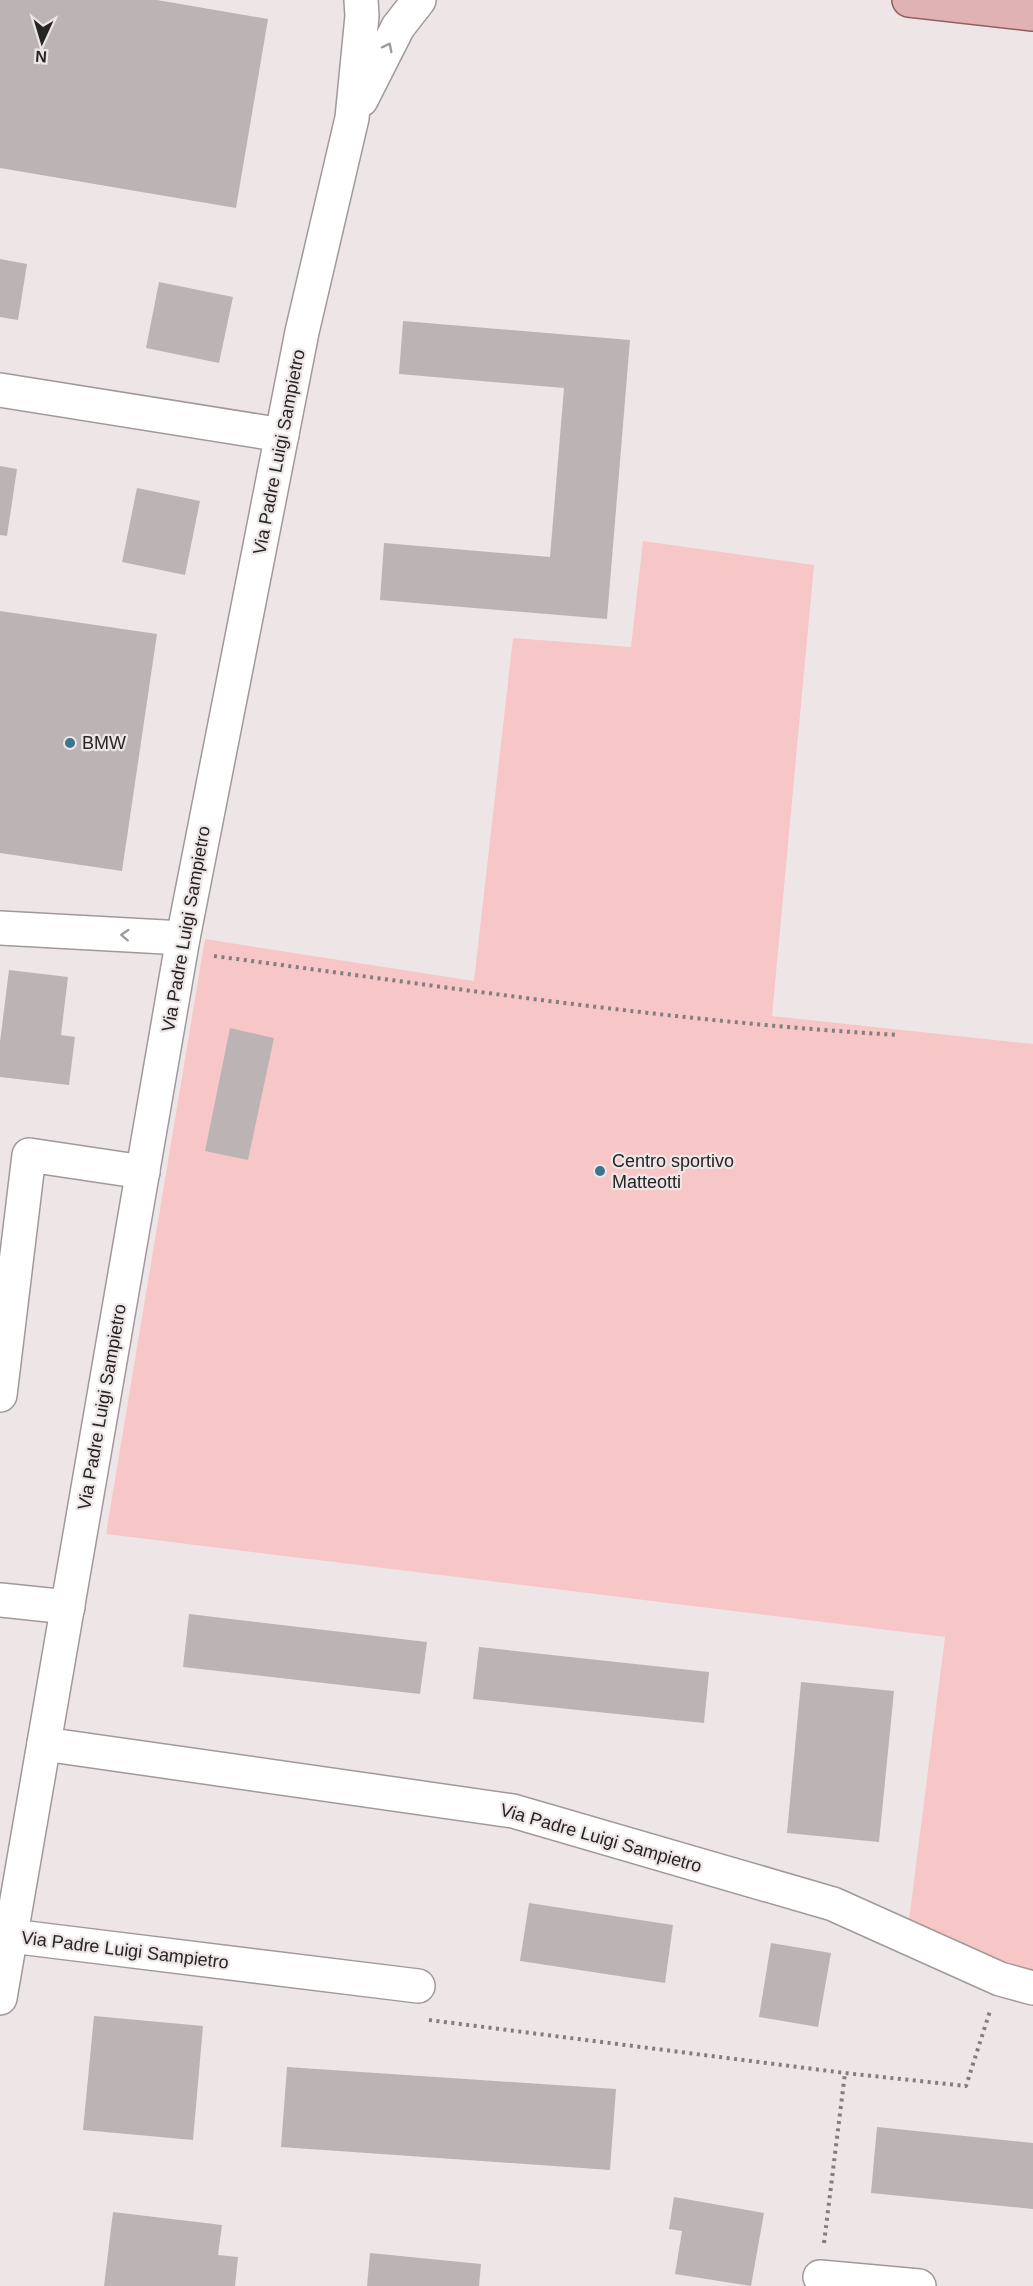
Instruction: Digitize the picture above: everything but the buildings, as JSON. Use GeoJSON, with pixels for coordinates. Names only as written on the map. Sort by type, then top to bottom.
{"type":"FeatureCollection","features":[{"type":"Feature","properties":{"kind":"main road"},"geometry":{"type":"LineString","coordinates":[[909,0],[1033,14]]}},
{"type":"Feature","properties":{"kind":"street","name":"Via Padre Luigi Sampietro"},"geometry":{"type":"LineString","coordinates":[[0,1998],[183,938],[302,332],[352,118],[362,16],[361,0]]}},
{"type":"Feature","properties":{"kind":"street","name":"Via Padre Luigi Sampietro"},"geometry":{"type":"LineString","coordinates":[[352,118],[398,27],[419,0]]}},
{"type":"Feature","properties":{"kind":"street"},"geometry":{"type":"LineString","coordinates":[[0,390],[282,435]]}},
{"type":"Feature","properties":{"kind":"street"},"geometry":{"type":"LineString","coordinates":[[0,928],[183,938]]}},
{"type":"Feature","properties":{"kind":"street"},"geometry":{"type":"LineString","coordinates":[[0,1395],[29,1155],[143,1172]]}},
{"type":"Feature","properties":{"kind":"street"},"geometry":{"type":"LineString","coordinates":[[0,1600],[68,1607]]}},
{"type":"Feature","properties":{"kind":"street","name":"Via Padre Luigi Sampietro"},"geometry":{"type":"LineString","coordinates":[[44,1744],[513,1811],[833,1904],[1000,1979],[1033,1988]]}},
{"type":"Feature","properties":{"kind":"street","name":"Via Padre Luigi Sampietro"},"geometry":{"type":"LineString","coordinates":[[11,1936],[418,1986]]}},
{"type":"Feature","properties":{"kind":"street"},"geometry":{"type":"LineString","coordinates":[[820,2277],[919,2286]]}},
{"type":"Feature","properties":{"kind":"path"},"geometry":{"type":"LineString","coordinates":[[183,938],[205,955],[601,1007],[820,1030],[899,1035]]}},
{"type":"Feature","properties":{"kind":"path"},"geometry":{"type":"LineString","coordinates":[[419,2019],[845,2073],[966,2085],[1000,1979]]}},
{"type":"Feature","properties":{"kind":"path"},"geometry":{"type":"LineString","coordinates":[[820,2277],[845,2073]]}},
{"type":"Feature","properties":{"kind":"shaded area","name":"Centro sportivo Matteotti"},"geometry":{"type":"Polygon","coordinates":[[[643,541],[814,565],[772,1016],[1033,1044],[1033,1973],[984,1958],[909,1920],[945,1637],[106,1534],[205,939],[474,981],[513,638],[631,647],[643,541]]]}},
{"type":"Feature","properties":{"kind":"place","name":"BMW"},"geometry":{"type":"Point","coordinates":[70,743]}},
{"type":"Feature","properties":{"kind":"place","name":"Centro sportivo Matteotti"},"geometry":{"type":"Point","coordinates":[600,1171]}}]}
